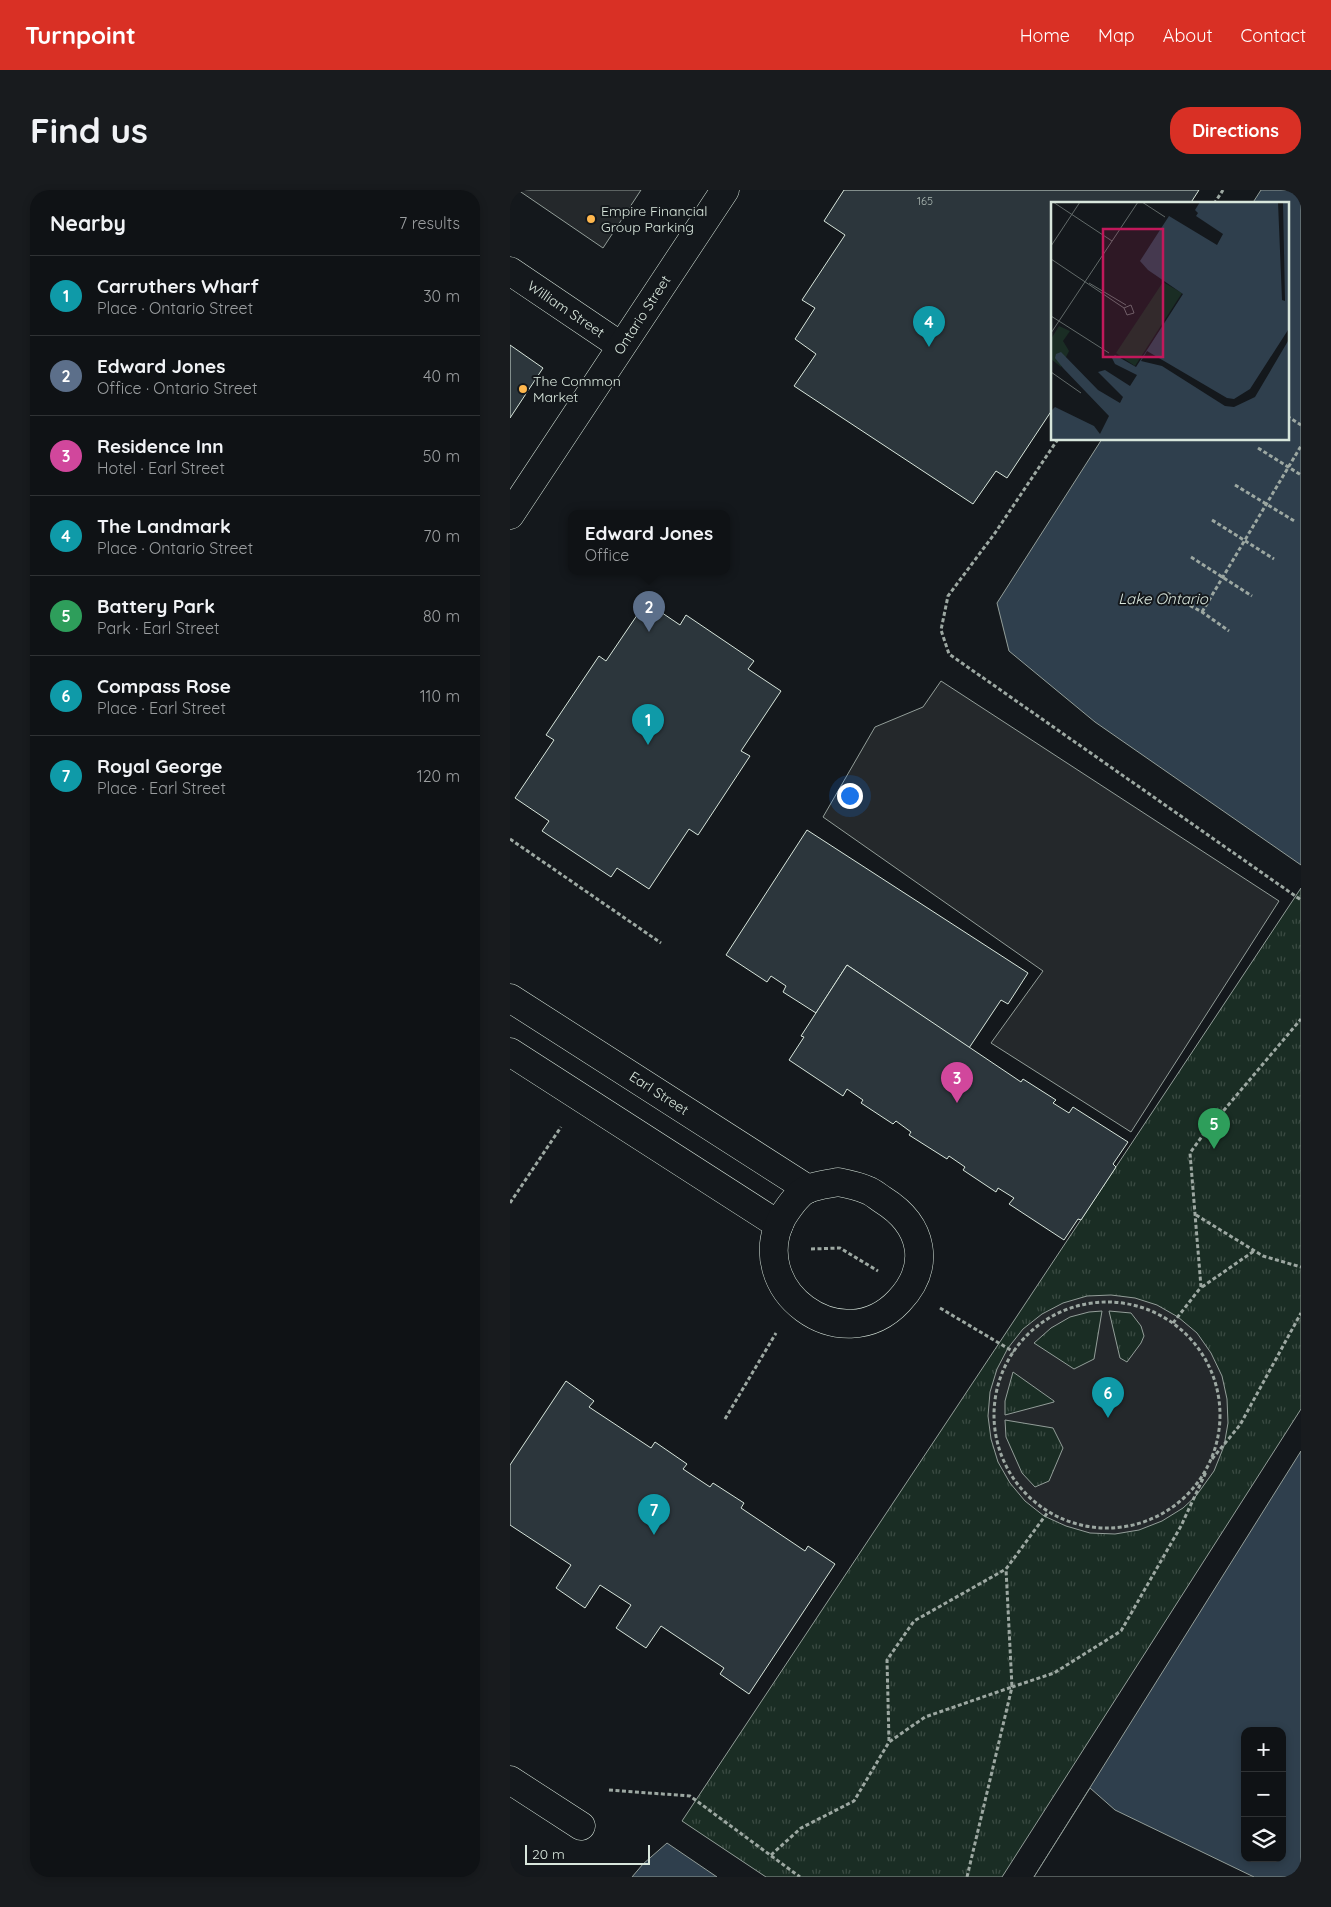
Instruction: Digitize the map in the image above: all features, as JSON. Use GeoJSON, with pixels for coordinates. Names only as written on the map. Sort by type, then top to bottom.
{"type":"FeatureCollection","features":[{"type":"Feature","properties":{"kind":"street","name":"Ontario Street"},"geometry":{"type":"LineString","coordinates":[[510,515],[725,190]]}},
{"type":"Feature","properties":{"kind":"street","name":"William Street"},"geometry":{"type":"LineString","coordinates":[[510,271],[621,346]]}},
{"type":"Feature","properties":{"kind":"street","name":"Earl Street"},"geometry":{"type":"LineString","coordinates":[[510,998],[808,1189]]}},
{"type":"Feature","properties":{"kind":"street"},"geometry":{"type":"LineString","coordinates":[[510,1052],[779,1225]]}},
{"type":"Feature","properties":{"kind":"street"},"geometry":{"type":"LineString","coordinates":[[838,1182],[868,1190],[895,1208],[916,1234],[920,1260],[910,1290],[891,1310],[868,1321],[840,1324],[817,1318],[795,1302],[779,1279],[774,1250],[779,1225],[789,1206],[808,1189],[838,1182]]}},
{"type":"Feature","properties":{"kind":"street"},"geometry":{"type":"LineString","coordinates":[[510,1780],[581,1826]]}},
{"type":"Feature","properties":{"kind":"path"},"geometry":{"type":"LineString","coordinates":[[1215,202],[1223,190]]}},
{"type":"Feature","properties":{"kind":"path"},"geometry":{"type":"LineString","coordinates":[[1288,417],[1301,425]]}},
{"type":"Feature","properties":{"kind":"path"},"geometry":{"type":"LineString","coordinates":[[1057,440],[995,533],[948,596],[941,630],[949,654],[1301,900]]}},
{"type":"Feature","properties":{"kind":"path"},"geometry":{"type":"LineString","coordinates":[[1202,612],[1301,446]]}},
{"type":"Feature","properties":{"kind":"path"},"geometry":{"type":"LineString","coordinates":[[1258,448],[1301,475]]}},
{"type":"Feature","properties":{"kind":"path"},"geometry":{"type":"LineString","coordinates":[[1235,484],[1296,522]]}},
{"type":"Feature","properties":{"kind":"path"},"geometry":{"type":"LineString","coordinates":[[1212,520],[1274,559]]}},
{"type":"Feature","properties":{"kind":"path"},"geometry":{"type":"LineString","coordinates":[[1191,558],[1252,596]]}},
{"type":"Feature","properties":{"kind":"path"},"geometry":{"type":"LineString","coordinates":[[1167,593],[1202,612],[1229,631]]}},
{"type":"Feature","properties":{"kind":"path"},"geometry":{"type":"LineString","coordinates":[[510,839],[661,943]]}},
{"type":"Feature","properties":{"kind":"path"},"geometry":{"type":"LineString","coordinates":[[1201,1287],[1190,1153],[1301,1018]]}},
{"type":"Feature","properties":{"kind":"path"},"geometry":{"type":"LineString","coordinates":[[510,1203],[562,1124]]}},
{"type":"Feature","properties":{"kind":"path"},"geometry":{"type":"LineString","coordinates":[[1196,1215],[1263,1256],[1301,1267]]}},
{"type":"Feature","properties":{"kind":"path"},"geometry":{"type":"LineString","coordinates":[[1173,1324],[1201,1287],[1254,1250]]}},
{"type":"Feature","properties":{"kind":"path"},"geometry":{"type":"LineString","coordinates":[[725,1419],[795,1302]]}},
{"type":"Feature","properties":{"kind":"path"},"geometry":{"type":"LineString","coordinates":[[771,1855],[801,1828],[854,1801],[889,1742],[925,1716],[1054,1673],[1121,1631],[1181,1526],[1211,1461],[1221,1428],[1219,1392],[1207,1359],[1185,1332],[1155,1312],[1121,1303],[1086,1303],[1052,1316],[1022,1340],[1001,1374],[994,1412],[999,1451],[1018,1485],[1048,1512],[1084,1526],[1124,1527],[1161,1515],[1192,1491],[1211,1461],[1240,1425],[1301,1314]]}},
{"type":"Feature","properties":{"kind":"path"},"geometry":{"type":"LineString","coordinates":[[889,1742],[886,1660],[914,1621],[1006,1569],[1048,1512]]}},
{"type":"Feature","properties":{"kind":"path"},"geometry":{"type":"LineString","coordinates":[[967,1877],[1012,1687],[1006,1569]]}},
{"type":"Feature","properties":{"kind":"path"},"geometry":{"type":"LineString","coordinates":[[609,1790],[690,1796],[800,1877]]}},
{"type":"Feature","properties":{"kind":"green space"},"geometry":{"type":"Polygon","coordinates":[[[1301,888],[1301,1409],[1002,1877],[766,1877],[682,1821],[1301,888]]]}},
{"type":"Feature","properties":{"kind":"shaded area","name":"Empire Financial Group Parking"},"geometry":{"type":"Polygon","coordinates":[[[518,190],[641,190],[603,248],[518,190]]]}},
{"type":"Feature","properties":{"kind":"shaded area"},"geometry":{"type":"Polygon","coordinates":[[[941,681],[1279,901],[1131,1132],[991,1043],[1043,971],[823,817],[875,727],[923,707],[941,681]]]}},
{"type":"Feature","properties":{"kind":"shaded area"},"geometry":{"type":"Polygon","coordinates":[[[1111,1295],[1135,1298],[1157,1305],[1178,1317],[1197,1333],[1211,1353],[1222,1376],[1227,1399],[1228,1423],[1224,1446],[1214,1471],[1196,1496],[1183,1508],[1162,1521],[1139,1530],[1115,1534],[1090,1533],[1066,1526],[1044,1516],[1025,1501],[1010,1483],[998,1462],[991,1439],[988,1416],[990,1392],[997,1369],[1008,1348],[1023,1329],[1042,1314],[1063,1303],[1087,1296],[1111,1295]],[[1102,1311],[1070,1317],[1051,1328],[1034,1343],[1074,1369],[1094,1359],[1102,1311]],[[1109,1311],[1120,1358],[1127,1362],[1144,1336],[1141,1326],[1131,1313],[1109,1311]],[[1013,1372],[1005,1401],[1005,1415],[1054,1402],[1013,1372]],[[1005,1420],[1006,1437],[1022,1473],[1035,1487],[1049,1481],[1063,1448],[1053,1428],[1005,1420]]]}},
{"type":"Feature","properties":{"kind":"water","name":"Lake Ontario"},"geometry":{"type":"Polygon","coordinates":[[[1261,190],[1301,190],[1301,865],[1095,722],[1009,651],[997,603],[1101,440],[1288,440],[1288,202],[1253,202],[1261,190]]]}},
{"type":"Feature","properties":{"kind":"water"},"geometry":{"type":"Polygon","coordinates":[[[1301,1451],[1301,1877],[1034,1877],[1301,1451]]]}},
{"type":"Feature","properties":{"kind":"water"},"geometry":{"type":"Polygon","coordinates":[[[667,1843],[717,1877],[632,1877],[643,1864],[667,1843]]]}},
{"type":"Feature","properties":{"kind":"pier"},"geometry":{"type":"Polygon","coordinates":[[[1090,1788],[1115,1810],[1254,1877],[1034,1877],[1090,1788]]]}},
{"type":"Feature","properties":{"kind":"building"},"geometry":{"type":"Polygon","coordinates":[[[844,190],[1199,190],[1191,202],[1051,202],[1051,412],[1007,478],[996,471],[973,504],[794,386],[816,354],[795,339],[815,308],[802,300],[845,235],[824,221],[844,190]]]}},
{"type":"Feature","properties":{"kind":"building"},"geometry":{"type":"Polygon","coordinates":[[[510,345],[543,368],[510,418],[510,345]]]}},
{"type":"Feature","properties":{"kind":"building"},"geometry":{"type":"Polygon","coordinates":[[[646,602],[680,625],[686,615],[754,661],[748,669],[781,691],[741,751],[750,756],[698,835],[689,829],[649,889],[617,868],[611,877],[542,831],[549,821],[515,798],[554,740],[546,735],[599,656],[606,661],[646,602]]]}},
{"type":"Feature","properties":{"kind":"building"},"geometry":{"type":"Polygon","coordinates":[[[807,830],[1028,973],[1008,1004],[1001,1000],[969,1048],[847,965],[816,1013],[783,992],[786,986],[771,976],[767,982],[726,955],[807,830]]]}},
{"type":"Feature","properties":{"kind":"building"},"geometry":{"type":"Polygon","coordinates":[[[847,965],[1021,1082],[1023,1079],[1056,1100],[1053,1103],[1069,1113],[1073,1107],[1128,1142],[1113,1164],[1116,1167],[1081,1220],[1078,1219],[1064,1240],[1009,1204],[1014,1198],[998,1188],[996,1192],[963,1170],[965,1167],[949,1156],[947,1159],[909,1135],[911,1132],[896,1121],[893,1124],[861,1103],[863,1100],[847,1089],[843,1096],[789,1060],[804,1037],[801,1036],[847,965]]]}},
{"type":"Feature","properties":{"kind":"building"},"geometry":{"type":"Polygon","coordinates":[[[566,1381],[594,1401],[589,1407],[651,1448],[655,1442],[687,1464],[683,1469],[710,1487],[713,1483],[744,1503],[741,1508],[805,1551],[808,1546],[835,1564],[749,1694],[720,1674],[724,1668],[661,1626],[646,1648],[616,1628],[631,1605],[600,1585],[585,1608],[556,1588],[571,1565],[510,1525],[510,1465],[566,1381]]]}},
{"type":"Feature","properties":{"kind":"place","name":"Empire Financial Group Parking"},"geometry":{"type":"Point","coordinates":[591,219]}},
{"type":"Feature","properties":{"kind":"place","name":"The Landmark"},"geometry":{"type":"Point","coordinates":[929,347]}},
{"type":"Feature","properties":{"kind":"place","name":"The Common Market"},"geometry":{"type":"Point","coordinates":[523,389]}},
{"type":"Feature","properties":{"kind":"place","name":"Edward Jones"},"geometry":{"type":"Point","coordinates":[649,632]}},
{"type":"Feature","properties":{"kind":"place","name":"Carruthers Wharf"},"geometry":{"type":"Point","coordinates":[648,745]}},
{"type":"Feature","properties":{"kind":"place","name":"Residence Inn"},"geometry":{"type":"Point","coordinates":[957,1103]}},
{"type":"Feature","properties":{"kind":"place","name":"Battery Park"},"geometry":{"type":"Point","coordinates":[1214,1149]}},
{"type":"Feature","properties":{"kind":"place","name":"Compass Rose"},"geometry":{"type":"Point","coordinates":[1108,1418]}},
{"type":"Feature","properties":{"kind":"place","name":"Royal George"},"geometry":{"type":"Point","coordinates":[654,1535]}}]}
